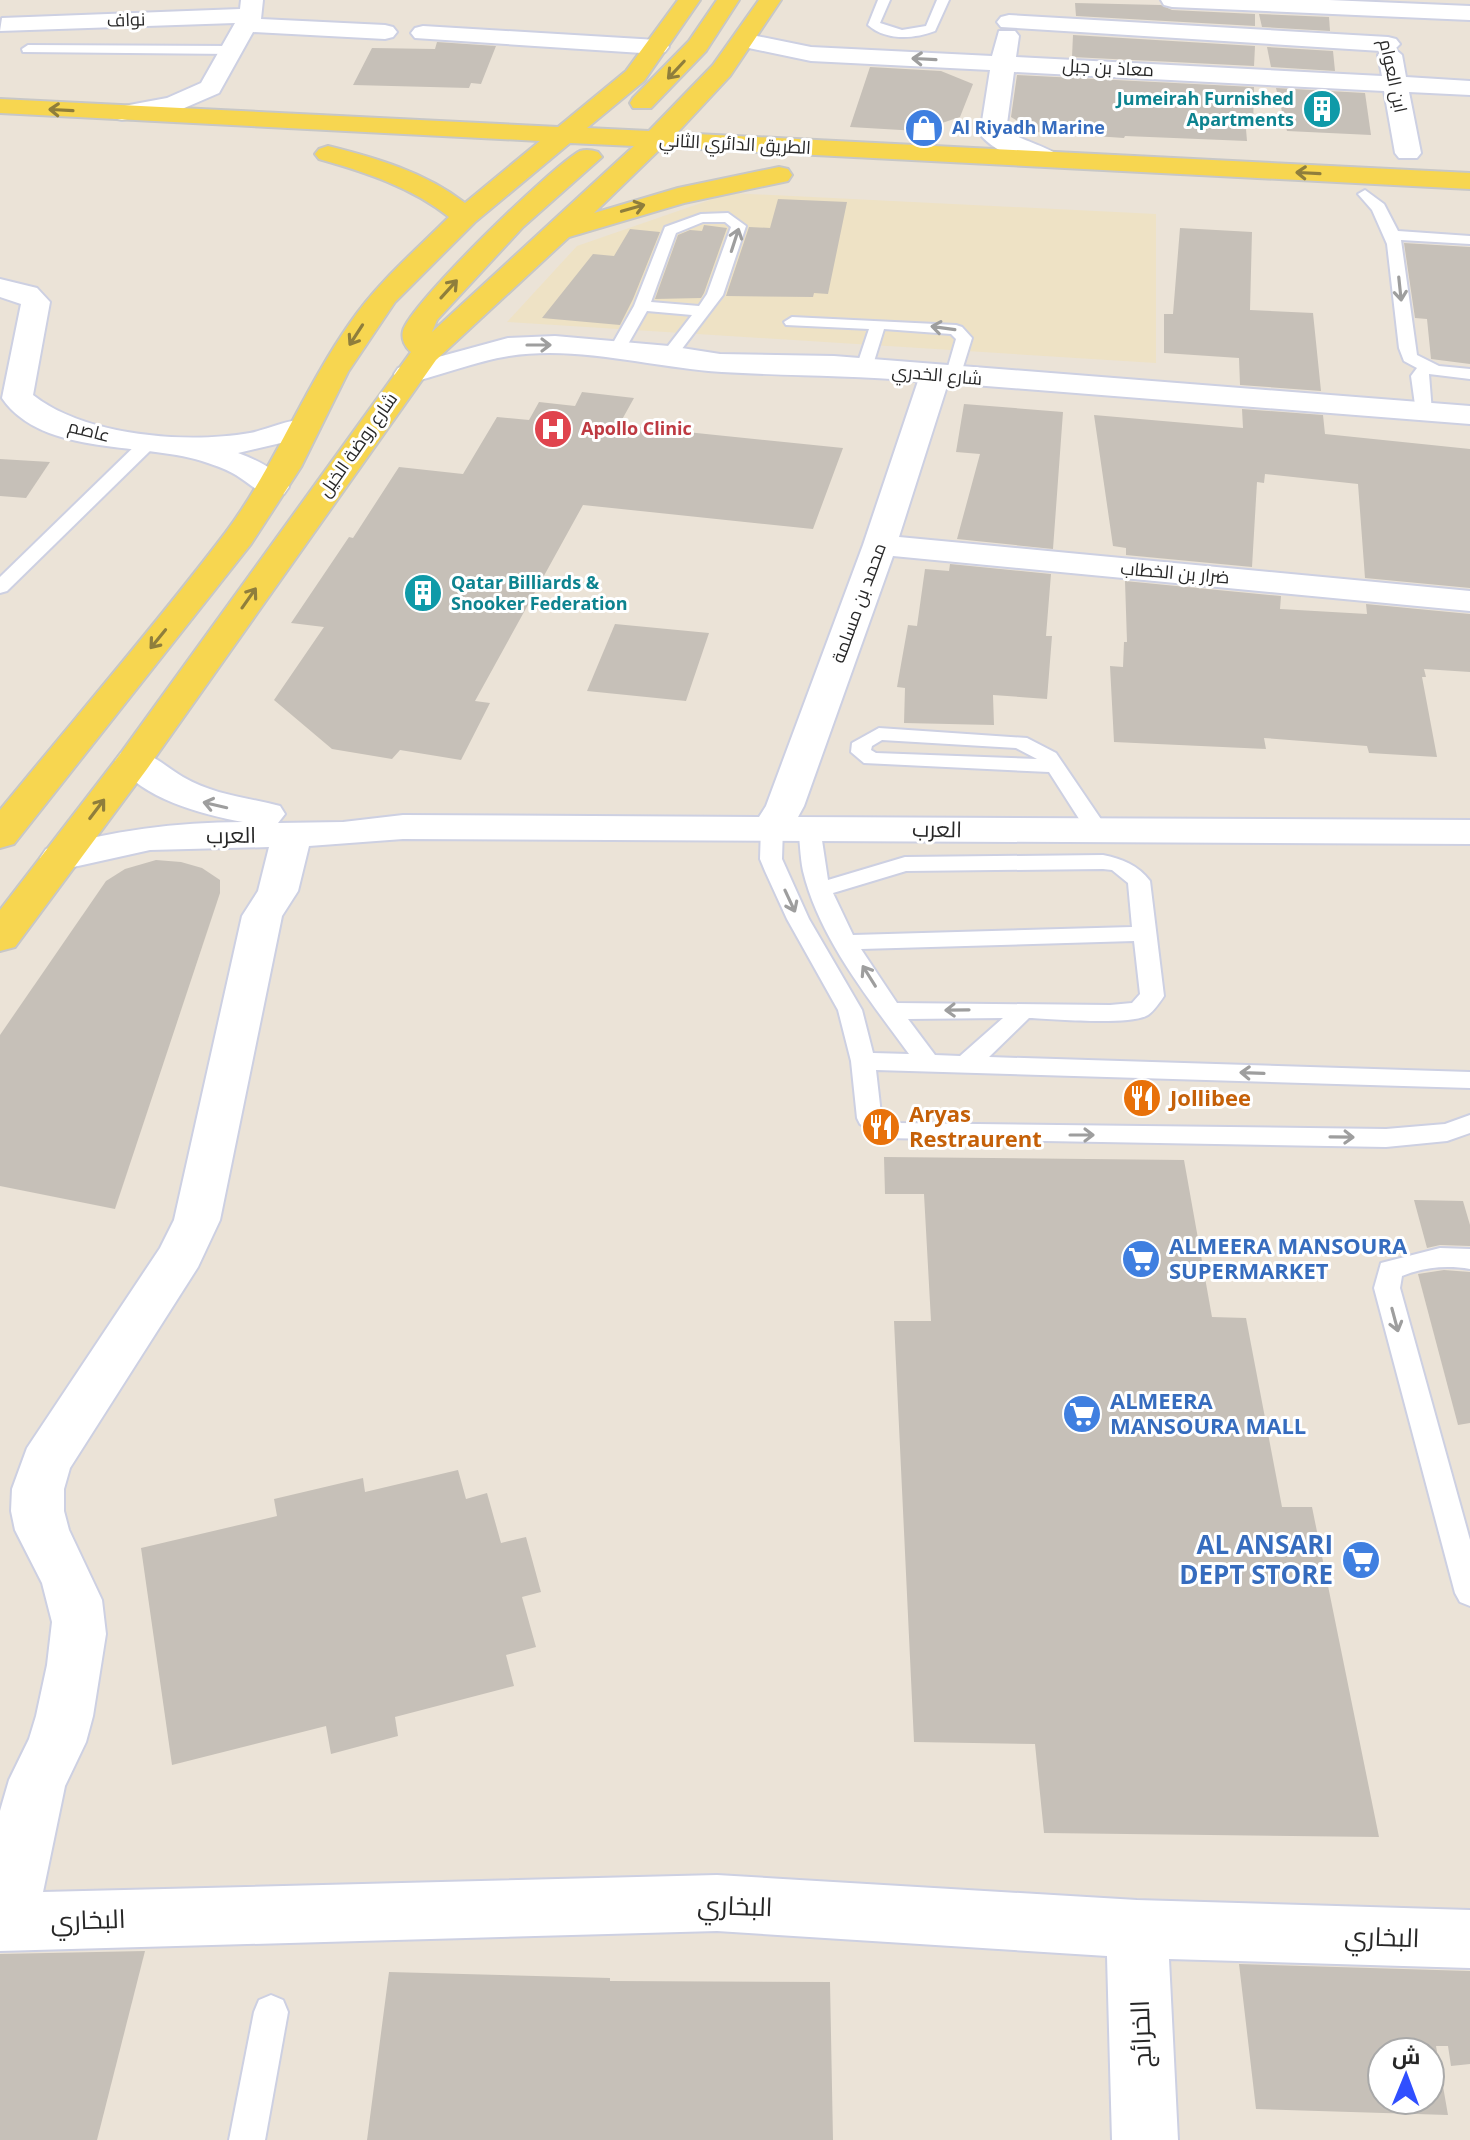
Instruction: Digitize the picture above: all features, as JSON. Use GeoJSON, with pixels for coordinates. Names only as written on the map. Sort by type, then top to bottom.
{"type":"FeatureCollection","features":[{"type":"Feature","properties":{"kind":"main road"},"geometry":{"type":"LineString","coordinates":[[0,836],[220,562],[273,487],[362,326],[410,268],[465,216],[635,76],[689,0]]}},
{"type":"Feature","properties":{"kind":"main road"},"geometry":{"type":"LineString","coordinates":[[417,364],[417,332],[424,317],[513,221],[610,153],[682,64],[728,0]]}},
{"type":"Feature","properties":{"kind":"main road","name":"شارع روضة الخيل"},"geometry":{"type":"LineString","coordinates":[[0,938],[134,761],[417,364],[559,232],[610,153],[707,90],[747,41],[770,0]]}},
{"type":"Feature","properties":{"kind":"main road"},"geometry":{"type":"LineString","coordinates":[[449,130],[556,109],[635,76]]}},
{"type":"Feature","properties":{"kind":"main road"},"geometry":{"type":"LineString","coordinates":[[707,90],[710,111],[726,127],[798,147]]}},
{"type":"Feature","properties":{"kind":"main road","name":"الطريق الدائري الثاني"},"geometry":{"type":"LineString","coordinates":[[0,106],[449,130],[546,148],[610,153],[798,147],[1209,167],[1362,185]]}},
{"type":"Feature","properties":{"kind":"main road"},"geometry":{"type":"LineString","coordinates":[[0,129],[87,136],[210,135],[546,148],[1137,176],[1209,167]]}},
{"type":"Feature","properties":{"kind":"main road","name":"الطريق الدائري الثاني"},"geometry":{"type":"LineString","coordinates":[[499,161],[546,148]]}},
{"type":"Feature","properties":{"kind":"main road"},"geometry":{"type":"LineString","coordinates":[[299,152],[421,157]]}},
{"type":"Feature","properties":{"kind":"main road","name":"الطريق الدائري الثاني"},"geometry":{"type":"LineString","coordinates":[[610,153],[675,170],[809,176]]}},
{"type":"Feature","properties":{"kind":"main road"},"geometry":{"type":"LineString","coordinates":[[328,154],[398,176],[435,194],[465,216]]}},
{"type":"Feature","properties":{"kind":"main road"},"geometry":{"type":"LineString","coordinates":[[559,232],[678,196],[779,175]]}},
{"type":"Feature","properties":{"kind":"main road","name":"الطريق الدائري الثاني"},"geometry":{"type":"LineString","coordinates":[[1068,186],[1465,187]]}},
{"type":"Feature","properties":{"kind":"street"},"geometry":{"type":"LineString","coordinates":[[1172,0],[1373,4],[1470,13]]}},
{"type":"Feature","properties":{"kind":"street"},"geometry":{"type":"LineString","coordinates":[[1189,1],[1189,44]]}},
{"type":"Feature","properties":{"kind":"street","name":"ابن العوام"},"geometry":{"type":"LineString","coordinates":[[1373,4],[1388,44],[1408,153]]}},
{"type":"Feature","properties":{"kind":"street"},"geometry":{"type":"LineString","coordinates":[[1049,158],[1018,149],[993,134],[1010,11],[1189,44],[1388,44]]}},
{"type":"Feature","properties":{"kind":"street","name":"نواف"},"geometry":{"type":"LineString","coordinates":[[2,25],[250,13],[385,32],[390,24],[408,21],[426,25],[428,29],[423,33],[657,47]]}},
{"type":"Feature","properties":{"kind":"street"},"geometry":{"type":"LineString","coordinates":[[122,113],[173,104],[210,88],[250,13]]}},
{"type":"Feature","properties":{"kind":"street","name":"معاذ بن جبل"},"geometry":{"type":"LineString","coordinates":[[747,41],[811,54],[1470,88]]}},
{"type":"Feature","properties":{"kind":"street"},"geometry":{"type":"LineString","coordinates":[[210,88],[220,106],[249,121]]}},
{"type":"Feature","properties":{"kind":"street"},"geometry":{"type":"LineString","coordinates":[[1362,185],[1408,153],[1465,187]]}},
{"type":"Feature","properties":{"kind":"street"},"geometry":{"type":"LineString","coordinates":[[0,288],[27,294],[36,302],[36,319],[0,428]]}},
{"type":"Feature","properties":{"kind":"street","name":"شارع الخدري"},"geometry":{"type":"LineString","coordinates":[[417,364],[530,345],[617,350],[720,363],[790,363],[864,368],[1470,415]]}},
{"type":"Feature","properties":{"kind":"street","name":"محمد بن مسلمة"},"geometry":{"type":"LineString","coordinates":[[791,827],[785,806],[944,376]]}},
{"type":"Feature","properties":{"kind":"street","name":"عاصم"},"geometry":{"type":"LineString","coordinates":[[15,389],[72,429],[187,448],[240,463],[273,487]]}},
{"type":"Feature","properties":{"kind":"street","name":"عاصم"},"geometry":{"type":"LineString","coordinates":[[187,448],[250,442],[304,428]]}},
{"type":"Feature","properties":{"kind":"street","name":"ضرار بن الخطاب"},"geometry":{"type":"LineString","coordinates":[[880,545],[1470,601]]}},
{"type":"Feature","properties":{"kind":"street","name":"العرب"},"geometry":{"type":"LineString","coordinates":[[134,761],[172,789],[212,806],[403,827]]}},
{"type":"Feature","properties":{"kind":"street","name":"العرب"},"geometry":{"type":"LineString","coordinates":[[60,858],[155,838],[403,827],[791,827],[1468,838]]}},
{"type":"Feature","properties":{"kind":"street"},"geometry":{"type":"LineString","coordinates":[[12,1922],[57,1786],[56,1743],[77,1648],[79,1624],[76,1602],[69,1584],[39,1525],[38,1481],[45,1463],[173,1269],[197,1220],[262,916],[278,891],[282,834]]}},
{"type":"Feature","properties":{"kind":"street","name":"البخاري"},"geometry":{"type":"LineString","coordinates":[[12,1922],[717,1903],[1137,1929],[1470,1939]]}},
{"type":"Feature","properties":{"kind":"street","name":"الخرائج"},"geometry":{"type":"LineString","coordinates":[[1137,1929],[1145,2140]]}},
{"type":"Feature","properties":{"kind":"lane"},"geometry":{"type":"LineString","coordinates":[[884,0],[874,25],[891,32],[909,34],[931,28],[943,0]]}},
{"type":"Feature","properties":{"kind":"lane"},"geometry":{"type":"LineString","coordinates":[[28,49],[232,50]]}},
{"type":"Feature","properties":{"kind":"lane"},"geometry":{"type":"LineString","coordinates":[[1362,185],[1381,208],[1394,235],[1408,353],[1425,368],[1470,374]]}},
{"type":"Feature","properties":{"kind":"lane"},"geometry":{"type":"LineString","coordinates":[[617,350],[642,306],[670,230],[690,221],[722,216],[739,226],[715,295],[669,355]]}},
{"type":"Feature","properties":{"kind":"lane"},"geometry":{"type":"LineString","coordinates":[[1394,235],[1470,240]]}},
{"type":"Feature","properties":{"kind":"lane"},"geometry":{"type":"LineString","coordinates":[[642,306],[705,311]]}},
{"type":"Feature","properties":{"kind":"lane"},"geometry":{"type":"LineString","coordinates":[[792,322],[949,328],[961,333],[964,338],[944,376]]}},
{"type":"Feature","properties":{"kind":"lane"},"geometry":{"type":"LineString","coordinates":[[864,368],[878,324]]}},
{"type":"Feature","properties":{"kind":"lane"},"geometry":{"type":"LineString","coordinates":[[1424,412],[1419,376],[1425,368]]}},
{"type":"Feature","properties":{"kind":"lane"},"geometry":{"type":"LineString","coordinates":[[0,587],[148,443]]}},
{"type":"Feature","properties":{"kind":"lane"},"geometry":{"type":"LineString","coordinates":[[1055,766],[871,759],[861,752],[862,743],[869,737],[892,734],[1002,738],[1033,747],[1049,757],[1055,766],[1098,831]]}},
{"type":"Feature","properties":{"kind":"lane"},"geometry":{"type":"LineString","coordinates":[[791,827],[848,942],[928,1063]]}},
{"type":"Feature","properties":{"kind":"lane"},"geometry":{"type":"LineString","coordinates":[[791,827],[771,859],[798,919],[850,1010],[861,1050],[869,1118],[878,1126],[892,1132],[1386,1138],[1447,1132],[1470,1124]]}},
{"type":"Feature","properties":{"kind":"lane"},"geometry":{"type":"LineString","coordinates":[[822,889],[905,864],[1103,862],[1119,865],[1139,881],[1152,996],[1139,1010],[1110,1013],[891,1011]]}},
{"type":"Feature","properties":{"kind":"lane"},"geometry":{"type":"LineString","coordinates":[[848,942],[1144,934]]}},
{"type":"Feature","properties":{"kind":"lane"},"geometry":{"type":"LineString","coordinates":[[966,1064],[1023,1010]]}},
{"type":"Feature","properties":{"kind":"lane"},"geometry":{"type":"LineString","coordinates":[[861,1050],[913,1042]]}},
{"type":"Feature","properties":{"kind":"lane"},"geometry":{"type":"LineString","coordinates":[[861,1050],[928,1063],[1470,1080]]}},
{"type":"Feature","properties":{"kind":"lane"},"geometry":{"type":"LineString","coordinates":[[1470,1259],[1417,1259],[1390,1270],[1387,1288],[1470,1593]]}},
{"type":"Feature","properties":{"kind":"lane"},"geometry":{"type":"LineString","coordinates":[[247,2140],[271,2012]]}},
{"type":"Feature","properties":{"kind":"shaded area"},"geometry":{"type":"Polygon","coordinates":[[[730,193],[1156,214],[1156,363],[507,322],[577,246],[730,193]]]}},
{"type":"Feature","properties":{"kind":"building"},"geometry":{"type":"Polygon","coordinates":[[[1075,3],[1161,5],[1172,10],[1255,14],[1255,26],[1076,16],[1075,3]]]}},
{"type":"Feature","properties":{"kind":"building"},"geometry":{"type":"Polygon","coordinates":[[[1259,14],[1329,17],[1330,31],[1262,27],[1259,14]]]}},
{"type":"Feature","properties":{"kind":"building"},"geometry":{"type":"Polygon","coordinates":[[[1073,35],[1255,46],[1254,66],[1072,57],[1073,35]]]}},
{"type":"Feature","properties":{"kind":"building"},"geometry":{"type":"Polygon","coordinates":[[[437,42],[496,46],[481,84],[471,83],[469,88],[353,85],[372,48],[435,49],[437,42]]]}},
{"type":"Feature","properties":{"kind":"building"},"geometry":{"type":"Polygon","coordinates":[[[1267,47],[1333,51],[1335,71],[1271,67],[1267,47]]]}},
{"type":"Feature","properties":{"kind":"building"},"geometry":{"type":"Polygon","coordinates":[[[870,67],[941,71],[973,84],[960,117],[918,131],[850,127],[870,67]]]}},
{"type":"Feature","properties":{"kind":"building"},"geometry":{"type":"Polygon","coordinates":[[[1017,75],[1254,87],[1253,129],[1246,129],[1247,141],[1036,132],[1011,117],[1017,75]]]}},
{"type":"Feature","properties":{"kind":"building","name":"Jumeirah Furnished Apartments"},"geometry":{"type":"Polygon","coordinates":[[[1276,88],[1365,93],[1371,135],[1287,131],[1276,88]]]}},
{"type":"Feature","properties":{"kind":"building"},"geometry":{"type":"Polygon","coordinates":[[[778,199],[847,202],[828,294],[814,293],[813,297],[726,296],[749,227],[770,228],[778,199]]]}},
{"type":"Feature","properties":{"kind":"building"},"geometry":{"type":"Polygon","coordinates":[[[704,225],[727,228],[701,298],[655,299],[678,235],[690,230],[702,231],[704,225]]]}},
{"type":"Feature","properties":{"kind":"building"},"geometry":{"type":"Polygon","coordinates":[[[1180,228],[1252,232],[1250,310],[1313,313],[1321,391],[1240,385],[1239,358],[1164,353],[1164,314],[1173,314],[1180,228]]]}},
{"type":"Feature","properties":{"kind":"building"},"geometry":{"type":"Polygon","coordinates":[[[630,229],[660,232],[620,325],[542,318],[593,254],[614,256],[630,229]]]}},
{"type":"Feature","properties":{"kind":"building"},"geometry":{"type":"Polygon","coordinates":[[[1404,243],[1470,247],[1470,364],[1431,359],[1427,319],[1415,318],[1404,243]]]}},
{"type":"Feature","properties":{"kind":"building"},"geometry":{"type":"Polygon","coordinates":[[[582,392],[634,398],[619,425],[843,448],[813,529],[583,505],[475,701],[490,703],[461,760],[400,750],[392,759],[332,749],[274,700],[324,627],[291,623],[349,537],[353,538],[399,467],[463,474],[497,417],[529,420],[539,402],[575,406],[582,392]]]}},
{"type":"Feature","properties":{"kind":"building"},"geometry":{"type":"Polygon","coordinates":[[[964,404],[1063,412],[1053,549],[957,539],[980,454],[956,452],[964,404]]]}},
{"type":"Feature","properties":{"kind":"building"},"geometry":{"type":"Polygon","coordinates":[[[1242,409],[1323,415],[1325,434],[1470,449],[1470,588],[1365,578],[1358,484],[1265,474],[1264,483],[1257,482],[1252,567],[1126,555],[1126,548],[1113,546],[1094,415],[1243,428],[1242,409]]]}},
{"type":"Feature","properties":{"kind":"building"},"geometry":{"type":"Polygon","coordinates":[[[0,459],[50,462],[26,498],[0,496],[0,459]]]}},
{"type":"Feature","properties":{"kind":"building"},"geometry":{"type":"Polygon","coordinates":[[[950,564],[1051,574],[1046,636],[1052,636],[1047,699],[993,695],[994,725],[904,723],[905,688],[897,687],[908,625],[917,626],[925,569],[949,571],[950,564]]]}},
{"type":"Feature","properties":{"kind":"building"},"geometry":{"type":"Polygon","coordinates":[[[1125,581],[1281,596],[1280,609],[1367,614],[1366,604],[1470,614],[1470,672],[1424,669],[1426,677],[1422,677],[1437,757],[1369,753],[1367,746],[1264,738],[1266,749],[1114,742],[1110,666],[1123,667],[1124,642],[1127,642],[1125,581]]]}},
{"type":"Feature","properties":{"kind":"building"},"geometry":{"type":"Polygon","coordinates":[[[615,624],[709,633],[686,701],[587,691],[615,624]]]}},
{"type":"Feature","properties":{"kind":"building"},"geometry":{"type":"Polygon","coordinates":[[[156,860],[202,868],[220,880],[220,893],[115,1209],[0,1186],[0,1035],[106,881],[125,869],[156,860]]]}},
{"type":"Feature","properties":{"kind":"building","name":"ALMEERA MANSOURA MALL"},"geometry":{"type":"Polygon","coordinates":[[[884,1157],[1184,1160],[1212,1317],[1246,1318],[1282,1507],[1312,1507],[1379,1837],[1044,1833],[1035,1744],[914,1742],[894,1321],[931,1321],[924,1194],[885,1194],[884,1157]]]}},
{"type":"Feature","properties":{"kind":"building"},"geometry":{"type":"Polygon","coordinates":[[[1414,1200],[1463,1201],[1470,1225],[1470,1246],[1427,1248],[1414,1200]]]}},
{"type":"Feature","properties":{"kind":"building"},"geometry":{"type":"Polygon","coordinates":[[[1444,1270],[1470,1272],[1470,1423],[1458,1425],[1418,1274],[1444,1270]]]}},
{"type":"Feature","properties":{"kind":"building"},"geometry":{"type":"Polygon","coordinates":[[[458,1470],[466,1499],[487,1493],[501,1543],[526,1537],[541,1592],[522,1597],[536,1647],[506,1655],[514,1686],[395,1717],[398,1736],[331,1754],[326,1726],[172,1765],[141,1548],[277,1516],[274,1499],[363,1478],[365,1492],[458,1470]]]}},
{"type":"Feature","properties":{"kind":"building"},"geometry":{"type":"Polygon","coordinates":[[[145,1951],[97,2140],[0,2140],[0,1954],[145,1951]]]}},
{"type":"Feature","properties":{"kind":"building"},"geometry":{"type":"Polygon","coordinates":[[[1239,1964],[1470,1971],[1470,2064],[1451,2066],[1446,2036],[1366,2036],[1366,2112],[1256,2109],[1239,1964]]]}},
{"type":"Feature","properties":{"kind":"building"},"geometry":{"type":"Polygon","coordinates":[[[389,1972],[610,1978],[610,1981],[830,1982],[833,2140],[367,2140],[389,1972]]]}},
{"type":"Feature","properties":{"kind":"place","name":"Jumeirah Furnished Apartments"},"geometry":{"type":"Point","coordinates":[1322,109]}},
{"type":"Feature","properties":{"kind":"place","name":"Al Riyadh Marine"},"geometry":{"type":"Point","coordinates":[924,128]}},
{"type":"Feature","properties":{"kind":"place","name":"Apollo Clinic"},"geometry":{"type":"Point","coordinates":[553,429]}},
{"type":"Feature","properties":{"kind":"place","name":"Qatar Billiards & Snooker Federation"},"geometry":{"type":"Point","coordinates":[423,593]}},
{"type":"Feature","properties":{"kind":"place","name":"Jollibee"},"geometry":{"type":"Point","coordinates":[1142,1098]}},
{"type":"Feature","properties":{"kind":"place","name":"Aryas Restraurent"},"geometry":{"type":"Point","coordinates":[881,1127]}},
{"type":"Feature","properties":{"kind":"place","name":"ALMEERA MANSOURA SUPERMARKET"},"geometry":{"type":"Point","coordinates":[1141,1259]}},
{"type":"Feature","properties":{"kind":"place","name":"ALMEERA MANSOURA MALL"},"geometry":{"type":"Point","coordinates":[1082,1414]}},
{"type":"Feature","properties":{"kind":"place","name":"AL ANSARI DEPT STORE"},"geometry":{"type":"Point","coordinates":[1361,1560]}}]}
